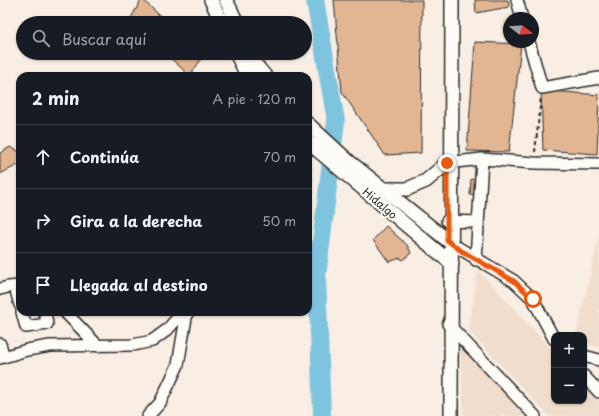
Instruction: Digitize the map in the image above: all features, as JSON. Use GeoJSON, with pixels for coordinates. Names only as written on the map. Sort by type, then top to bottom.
{"type":"FeatureCollection","features":[{"type":"Feature","properties":{"kind":"main road"},"geometry":{"type":"LineString","coordinates":[[212,0],[219,16]]}},
{"type":"Feature","properties":{"kind":"main road"},"geometry":{"type":"LineString","coordinates":[[226,0],[234,16]]}},
{"type":"Feature","properties":{"kind":"main road"},"geometry":{"type":"LineString","coordinates":[[448,0],[450,163]]}},
{"type":"Feature","properties":{"kind":"main road"},"geometry":{"type":"LineString","coordinates":[[451,416],[449,221],[452,0]]}},
{"type":"Feature","properties":{"kind":"main road"},"geometry":{"type":"LineString","coordinates":[[239,60],[246,72]]}},
{"type":"Feature","properties":{"kind":"main road"},"geometry":{"type":"LineString","coordinates":[[253,60],[262,72]]}},
{"type":"Feature","properties":{"kind":"main road","name":"Hidalgo"},"geometry":{"type":"LineString","coordinates":[[312,139],[343,164],[449,262]]}},
{"type":"Feature","properties":{"kind":"main road"},"geometry":{"type":"LineString","coordinates":[[383,189],[407,189],[426,181],[450,163]]}},
{"type":"Feature","properties":{"kind":"main road","name":"Hidalgo"},"geometry":{"type":"LineString","coordinates":[[343,164],[383,189],[449,242]]}},
{"type":"Feature","properties":{"kind":"main road"},"geometry":{"type":"LineString","coordinates":[[446,416],[449,326]]}},
{"type":"Feature","properties":{"kind":"street"},"geometry":{"type":"LineString","coordinates":[[517,0],[520,12]]}},
{"type":"Feature","properties":{"kind":"street"},"geometry":{"type":"LineString","coordinates":[[531,48],[542,88],[599,78]]}},
{"type":"Feature","properties":{"kind":"street"},"geometry":{"type":"LineString","coordinates":[[450,163],[482,159],[534,163],[599,164]]}},
{"type":"Feature","properties":{"kind":"street"},"geometry":{"type":"LineString","coordinates":[[476,260],[482,159]]}},
{"type":"Feature","properties":{"kind":"street"},"geometry":{"type":"LineString","coordinates":[[449,221],[478,222]]}},
{"type":"Feature","properties":{"kind":"street"},"geometry":{"type":"LineString","coordinates":[[449,242],[476,260],[514,281],[533,299],[551,333]]}},
{"type":"Feature","properties":{"kind":"street"},"geometry":{"type":"LineString","coordinates":[[0,289],[16,286]]}},
{"type":"Feature","properties":{"kind":"street"},"geometry":{"type":"LineString","coordinates":[[23,316],[26,326],[47,324],[46,316]]}},
{"type":"Feature","properties":{"kind":"street"},"geometry":{"type":"LineString","coordinates":[[69,316],[98,346]]}},
{"type":"Feature","properties":{"kind":"street"},"geometry":{"type":"LineString","coordinates":[[0,344],[2,358],[27,350],[50,346],[133,345],[152,341],[167,330],[179,316]]}},
{"type":"Feature","properties":{"kind":"street"},"geometry":{"type":"LineString","coordinates":[[148,416],[160,403],[178,365],[186,316]]}},
{"type":"Feature","properties":{"kind":"street"},"geometry":{"type":"LineString","coordinates":[[449,326],[535,416]]}},
{"type":"Feature","properties":{"kind":"street"},"geometry":{"type":"LineString","coordinates":[[587,357],[599,360]]}},
{"type":"Feature","properties":{"kind":"street"},"geometry":{"type":"LineString","coordinates":[[587,379],[599,392]]}},
{"type":"Feature","properties":{"kind":"path"},"geometry":{"type":"LineString","coordinates":[[534,163],[542,88]]}},
{"type":"Feature","properties":{"kind":"shaded area"},"geometry":{"type":"Polygon","coordinates":[[[599,237],[599,347],[587,344],[587,332],[577,332],[599,237]]]}},
{"type":"Feature","properties":{"kind":"shaded area"},"geometry":{"type":"Polygon","coordinates":[[[478,270],[551,349],[551,404],[587,404],[587,387],[599,401],[599,416],[549,416],[469,331],[478,270]]]}},
{"type":"Feature","properties":{"kind":"shaded area"},"geometry":{"type":"Polygon","coordinates":[[[460,347],[525,416],[464,416],[460,347]]]}},
{"type":"Feature","properties":{"kind":"building"},"geometry":{"type":"Polygon","coordinates":[[[141,0],[143,0],[160,16],[132,16],[141,0]]]}},
{"type":"Feature","properties":{"kind":"building"},"geometry":{"type":"Polygon","coordinates":[[[334,0],[422,0],[421,153],[385,155],[342,92],[334,0]]]}},
{"type":"Feature","properties":{"kind":"building"},"geometry":{"type":"Polygon","coordinates":[[[475,0],[508,0],[509,7],[476,13],[475,0]]]}},
{"type":"Feature","properties":{"kind":"building"},"geometry":{"type":"Polygon","coordinates":[[[475,42],[503,43],[503,48],[521,48],[509,152],[467,151],[475,42]]]}},
{"type":"Feature","properties":{"kind":"building"},"geometry":{"type":"Polygon","coordinates":[[[173,60],[200,60],[193,72],[186,72],[173,60]]]}},
{"type":"Feature","properties":{"kind":"building"},"geometry":{"type":"Polygon","coordinates":[[[541,90],[599,95],[597,154],[543,150],[541,90]]]}},
{"type":"Feature","properties":{"kind":"building"},"geometry":{"type":"Polygon","coordinates":[[[10,147],[16,150],[16,166],[0,174],[0,153],[10,147]]]}},
{"type":"Feature","properties":{"kind":"building"},"geometry":{"type":"Polygon","coordinates":[[[471,179],[476,180],[474,194],[470,195],[471,179]]]}},
{"type":"Feature","properties":{"kind":"building"},"geometry":{"type":"Polygon","coordinates":[[[386,226],[407,245],[411,253],[403,260],[400,258],[389,262],[373,240],[386,226]]]}},
{"type":"Feature","properties":{"kind":"waterway"},"geometry":{"type":"LineString","coordinates":[[315,0],[336,121],[317,277],[322,416]]}},
{"type":"Feature","properties":{"kind":"route"},"geometry":{"type":"LineString","coordinates":[[447,163],[447,240],[476,260],[514,281],[533,299]]}}]}
